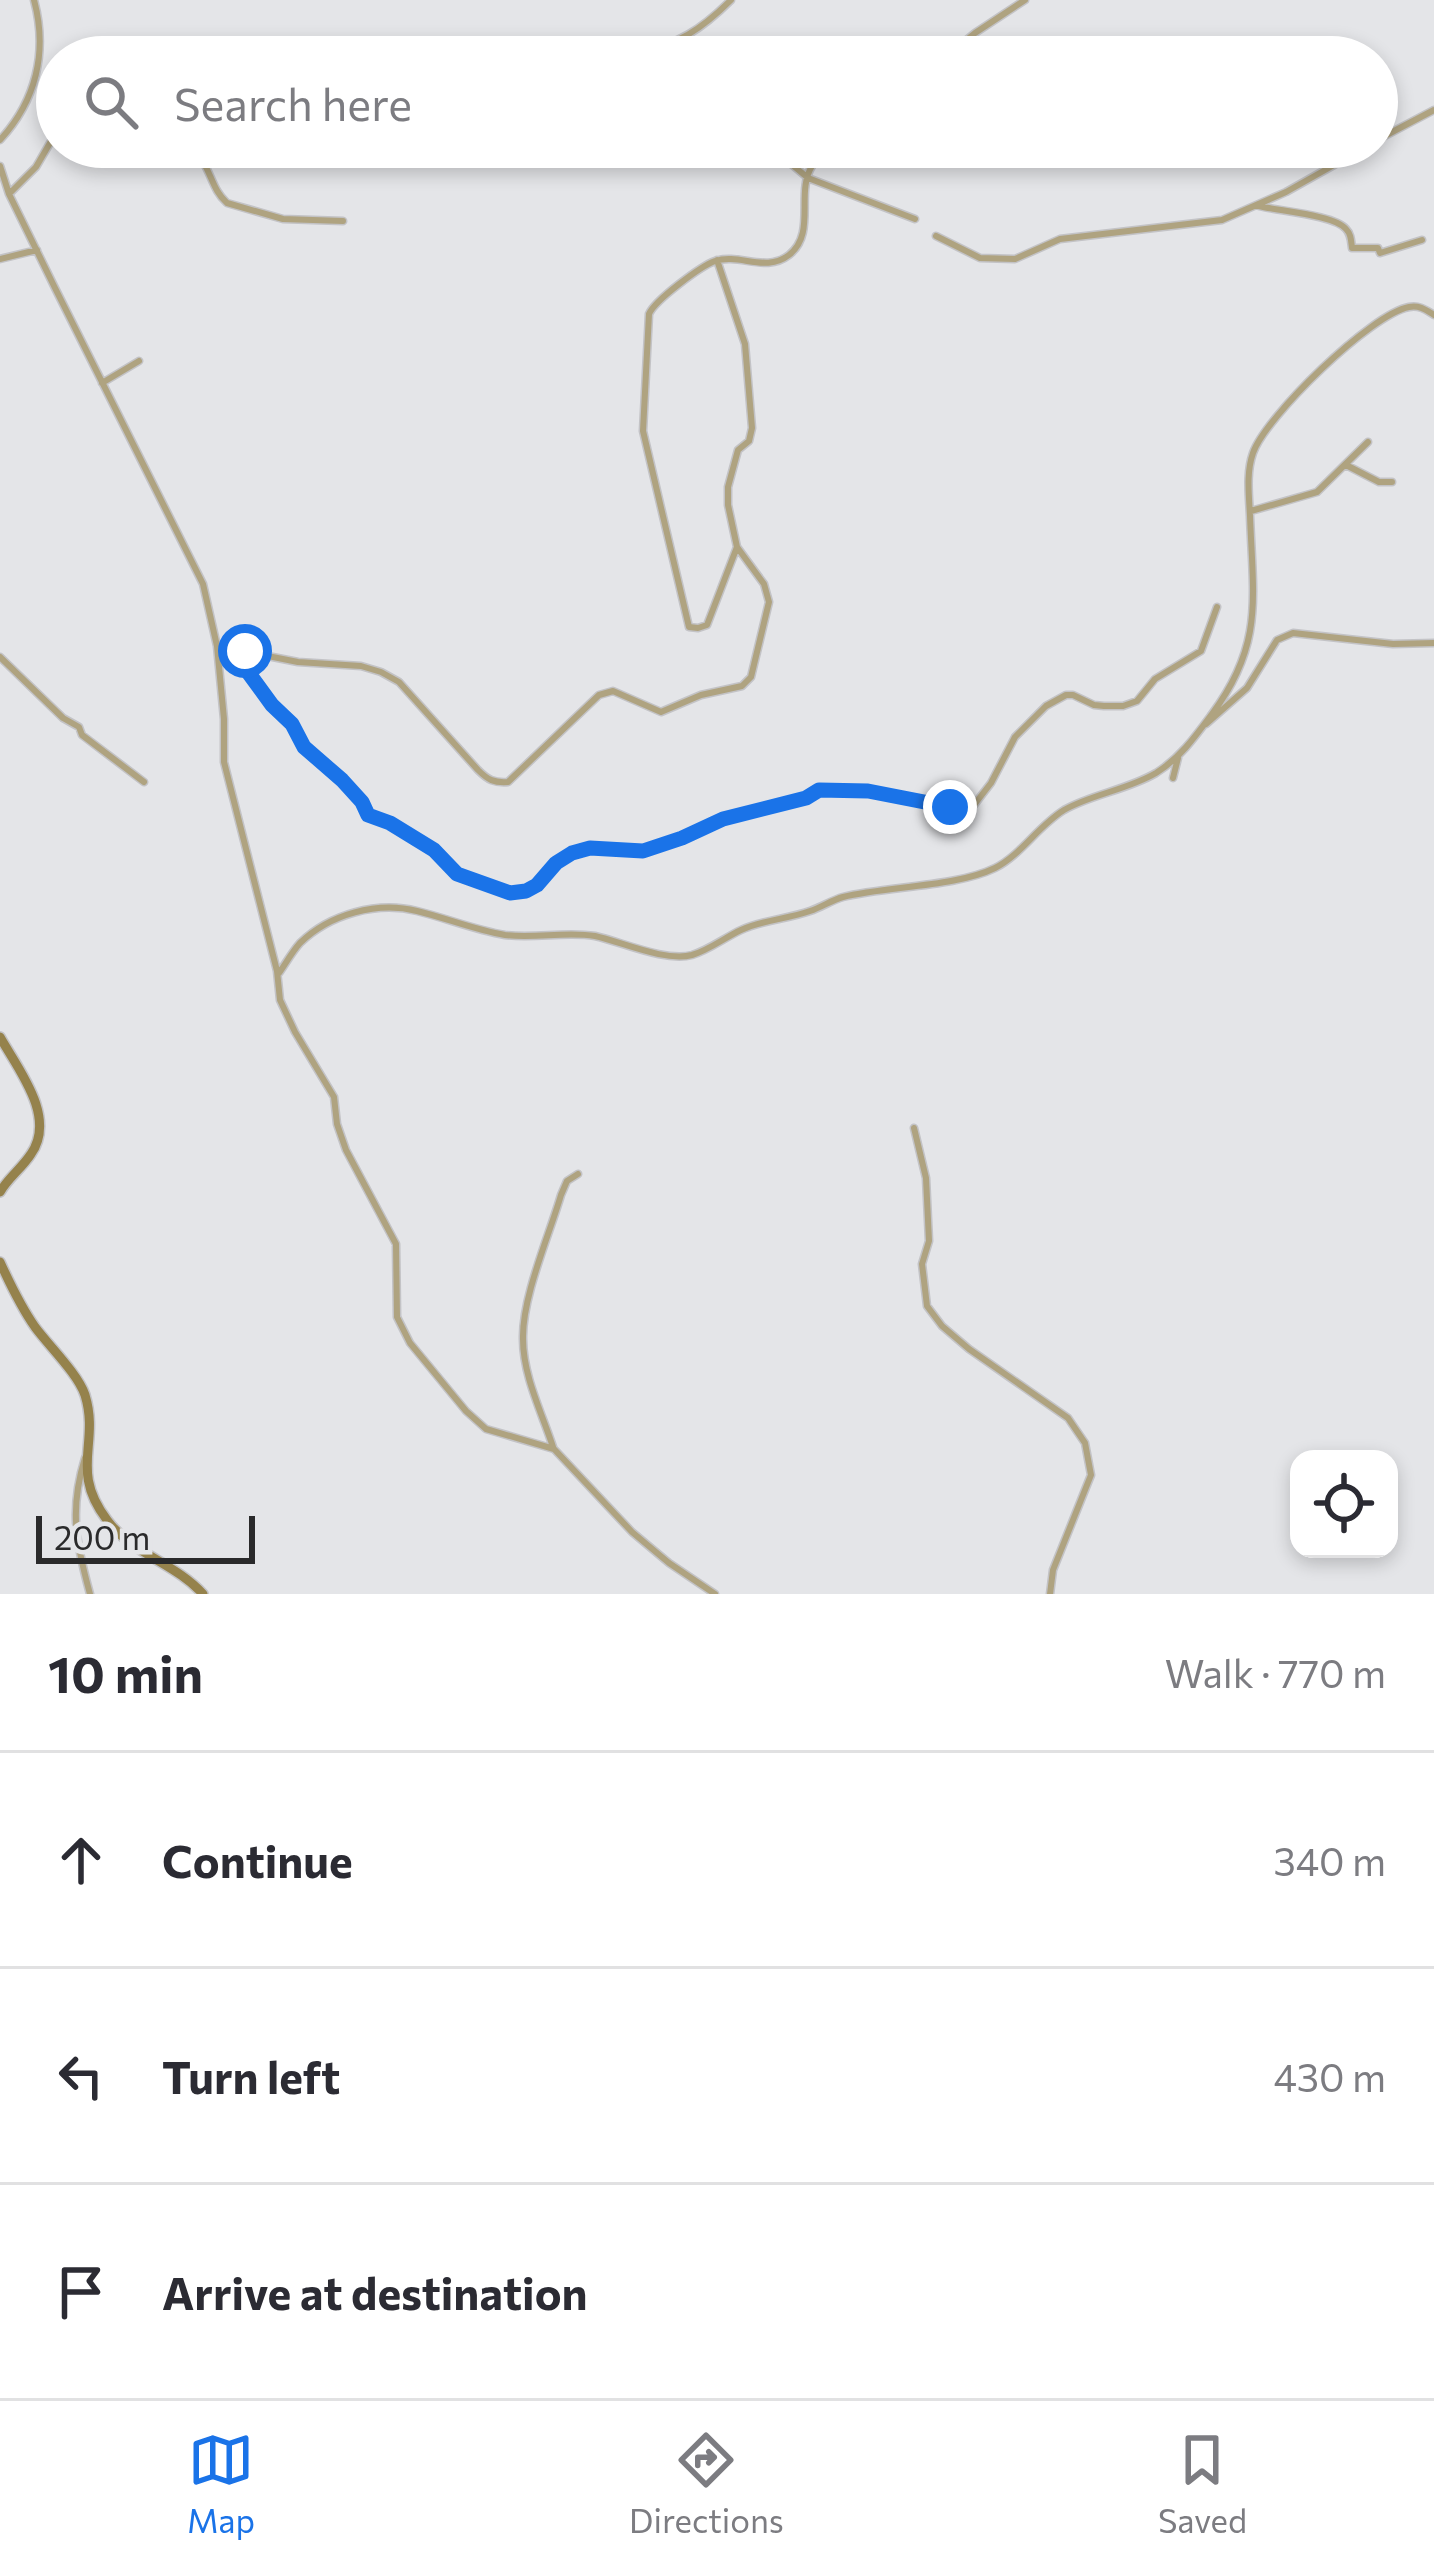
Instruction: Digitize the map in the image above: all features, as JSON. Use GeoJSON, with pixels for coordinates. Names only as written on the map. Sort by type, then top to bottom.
{"type":"FeatureCollection","features":[{"type":"Feature","properties":{"kind":"main road"},"geometry":{"type":"LineString","coordinates":[[0,1036],[36,1103],[40,1132],[30,1155],[0,1192]]}},
{"type":"Feature","properties":{"kind":"main road"},"geometry":{"type":"LineString","coordinates":[[0,1262],[32,1323],[84,1392],[88,1488],[106,1520],[120,1535],[184,1574],[203,1594]]}},
{"type":"Feature","properties":{"kind":"street"},"geometry":{"type":"LineString","coordinates":[[34,0],[39,36]]}},
{"type":"Feature","properties":{"kind":"street"},"geometry":{"type":"LineString","coordinates":[[686,36],[731,0]]}},
{"type":"Feature","properties":{"kind":"street"},"geometry":{"type":"LineString","coordinates":[[971,36],[1025,0]]}},
{"type":"Feature","properties":{"kind":"street"},"geometry":{"type":"LineString","coordinates":[[0,140],[26,104],[36,70]]}},
{"type":"Feature","properties":{"kind":"street"},"geometry":{"type":"LineString","coordinates":[[1398,129],[1434,110]]}},
{"type":"Feature","properties":{"kind":"street"},"geometry":{"type":"LineString","coordinates":[[0,166],[9,194],[203,584],[217,646],[224,762],[278,974],[280,1000],[334,1097],[346,1150],[396,1244],[397,1317],[410,1343],[486,1429],[554,1449]]}},
{"type":"Feature","properties":{"kind":"street"},"geometry":{"type":"LineString","coordinates":[[9,194],[36,167]]}},
{"type":"Feature","properties":{"kind":"street"},"geometry":{"type":"LineString","coordinates":[[207,168],[227,203],[283,219],[343,221]]}},
{"type":"Feature","properties":{"kind":"street"},"geometry":{"type":"LineString","coordinates":[[796,168],[835,190],[915,219]]}},
{"type":"Feature","properties":{"kind":"street"},"geometry":{"type":"LineString","coordinates":[[737,547],[707,625],[688,627],[643,431],[648,319],[654,303],[668,291],[717,260],[766,264],[793,252],[803,238],[811,168]]}},
{"type":"Feature","properties":{"kind":"street"},"geometry":{"type":"LineString","coordinates":[[936,236],[980,258],[1015,260],[1060,239],[1222,220],[1329,168]]}},
{"type":"Feature","properties":{"kind":"street"},"geometry":{"type":"LineString","coordinates":[[1257,205],[1299,210],[1340,223],[1350,232],[1352,248],[1378,248],[1381,253],[1422,240]]}},
{"type":"Feature","properties":{"kind":"street"},"geometry":{"type":"LineString","coordinates":[[0,259],[37,250]]}},
{"type":"Feature","properties":{"kind":"street"},"geometry":{"type":"LineString","coordinates":[[217,646],[381,672],[399,682],[486,779],[496,783],[508,782],[599,694],[613,691],[662,712],[701,695],[742,686],[751,677],[769,602],[764,584],[737,547],[728,505],[738,450],[749,441],[752,428],[745,344],[717,260]]}},
{"type":"Feature","properties":{"kind":"street"},"geometry":{"type":"LineString","coordinates":[[278,974],[301,943],[336,918],[389,906],[503,934],[545,938],[570,933],[689,956],[745,928],[814,910],[837,898],[959,878],[1000,866],[1057,814],[1130,786],[1178,757],[1237,676],[1250,642],[1254,598],[1248,480],[1260,439],[1315,377],[1376,323],[1413,306],[1434,315]]}},
{"type":"Feature","properties":{"kind":"street"},"geometry":{"type":"LineString","coordinates":[[102,383],[139,361]]}},
{"type":"Feature","properties":{"kind":"street"},"geometry":{"type":"LineString","coordinates":[[1251,511],[1317,492],[1368,442]]}},
{"type":"Feature","properties":{"kind":"street"},"geometry":{"type":"LineString","coordinates":[[1346,465],[1379,482],[1392,482]]}},
{"type":"Feature","properties":{"kind":"street"},"geometry":{"type":"LineString","coordinates":[[245,651],[245,668],[272,705],[292,724],[304,747],[362,802],[368,815],[434,850],[457,874],[510,893],[537,885],[572,853],[590,848],[643,851],[723,819],[806,798],[819,790],[868,791],[956,808],[974,805],[1016,737],[1046,706],[1066,695],[1104,706],[1137,701],[1155,679],[1201,651],[1217,607]]}},
{"type":"Feature","properties":{"kind":"street"},"geometry":{"type":"LineString","coordinates":[[1202,726],[1246,688],[1277,640],[1293,632],[1434,644]]}},
{"type":"Feature","properties":{"kind":"street"},"geometry":{"type":"LineString","coordinates":[[0,657],[63,718],[144,782]]}},
{"type":"Feature","properties":{"kind":"street"},"geometry":{"type":"LineString","coordinates":[[1173,778],[1178,757]]}},
{"type":"Feature","properties":{"kind":"street"},"geometry":{"type":"LineString","coordinates":[[914,1128],[926,1178],[929,1241],[922,1264],[928,1306],[942,1326],[980,1358],[1068,1418],[1085,1443],[1091,1474],[1053,1570],[1050,1594]]}},
{"type":"Feature","properties":{"kind":"street"},"geometry":{"type":"LineString","coordinates":[[578,1174],[567,1181],[529,1300],[523,1337],[526,1364],[554,1449],[632,1532],[715,1594]]}},
{"type":"Feature","properties":{"kind":"street"},"geometry":{"type":"LineString","coordinates":[[86,1454],[74,1503],[90,1594]]}},
{"type":"Feature","properties":{"kind":"route"},"geometry":{"type":"LineString","coordinates":[[245,651],[245,668],[272,705],[292,724],[304,747],[362,802],[368,815],[434,850],[457,874],[510,893],[537,885],[572,853],[590,848],[637,853],[723,819],[806,798],[819,790],[868,791],[950,807]]}}]}
